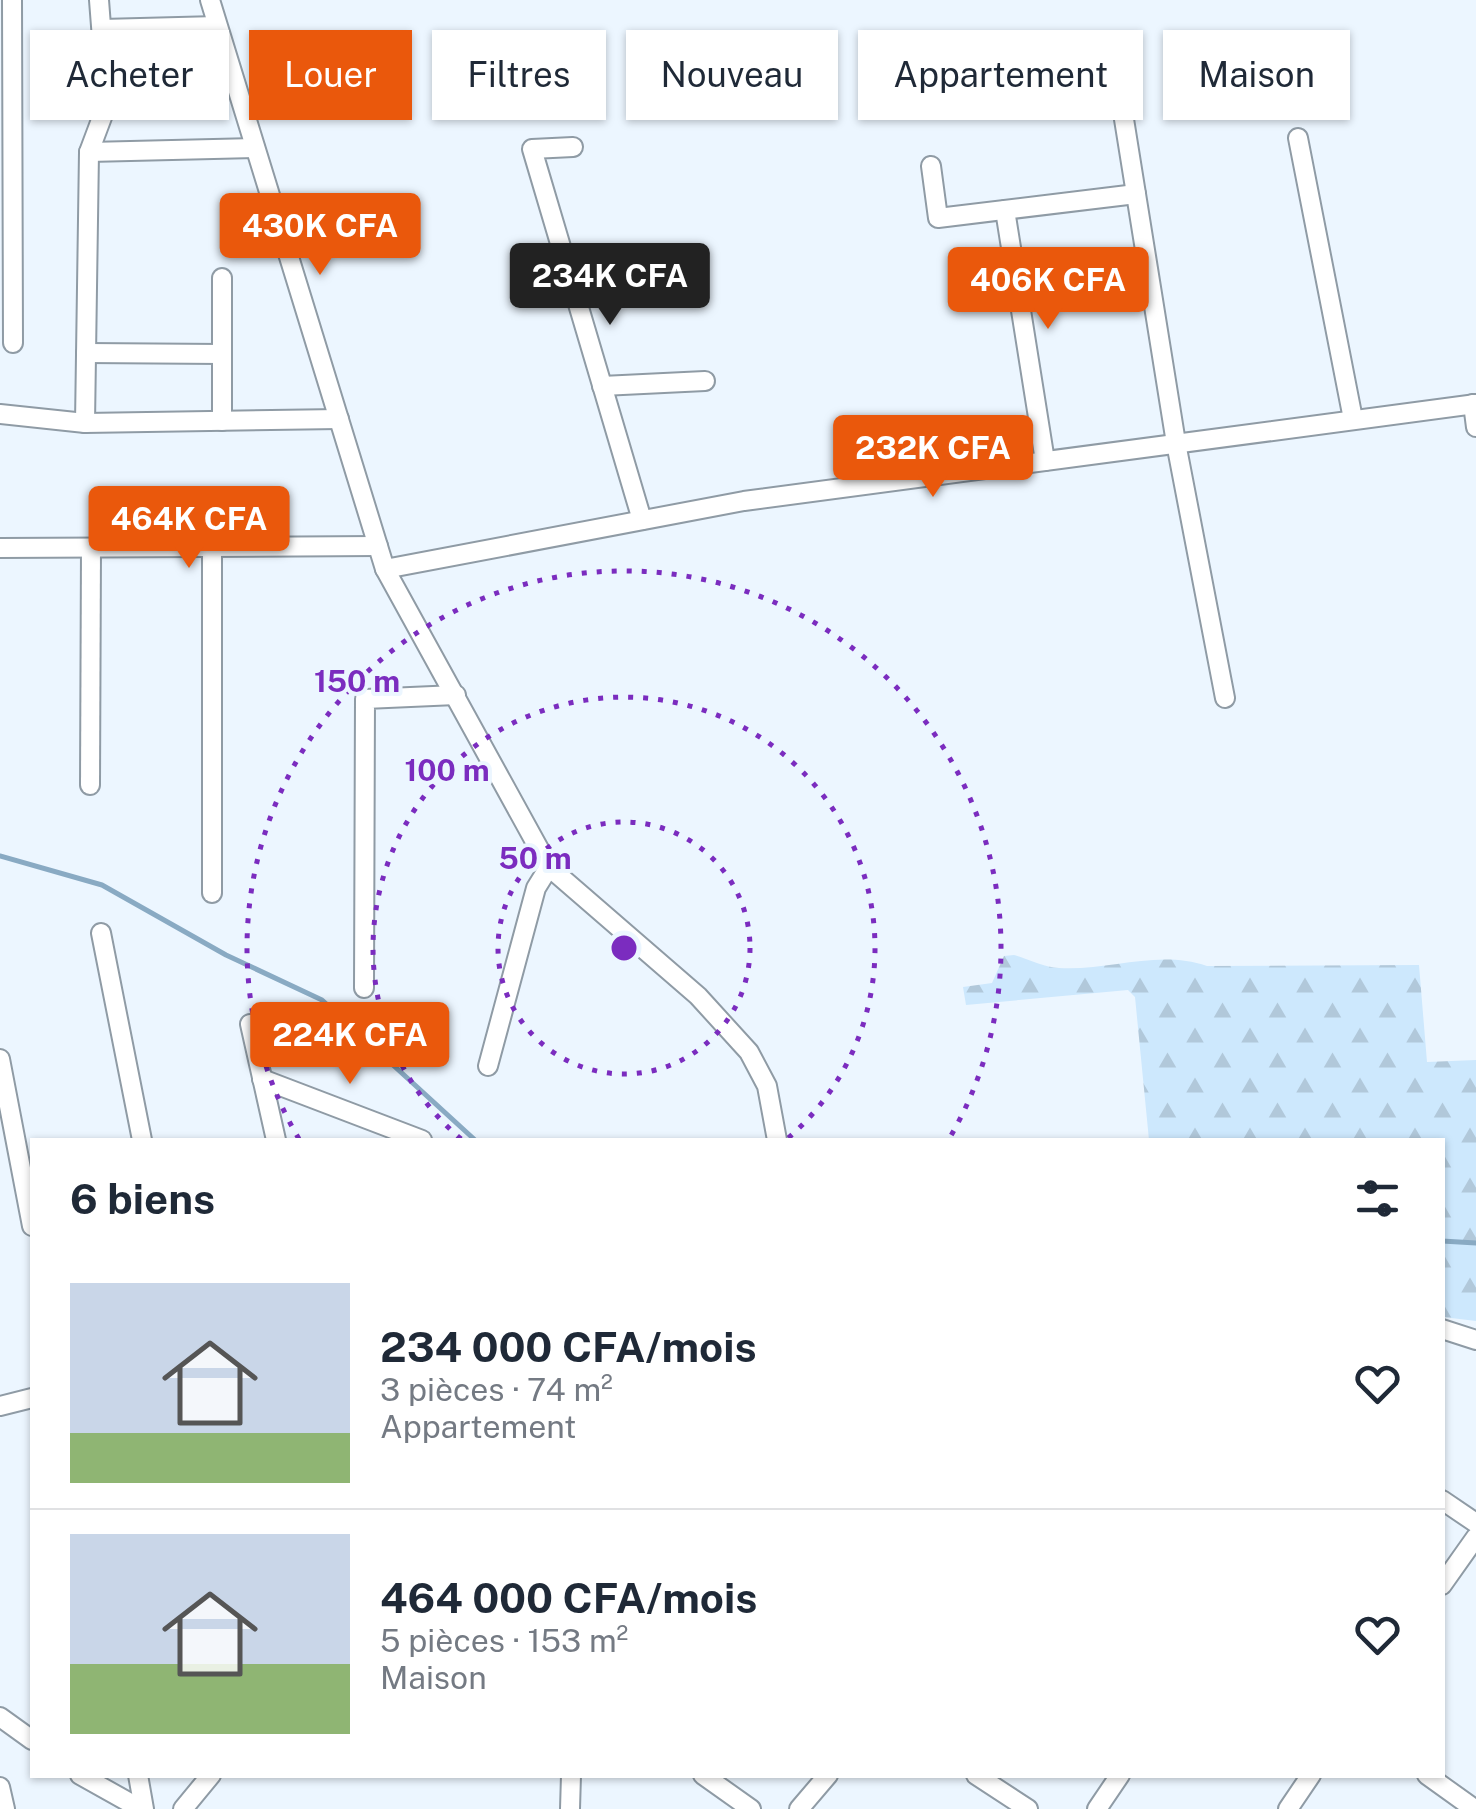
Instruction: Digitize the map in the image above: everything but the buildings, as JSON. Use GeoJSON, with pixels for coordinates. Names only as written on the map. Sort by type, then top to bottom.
{"type":"FeatureCollection","features":[{"type":"Feature","properties":{"kind":"street"},"geometry":{"type":"LineString","coordinates":[[12,0],[6,34],[13,344]]}},
{"type":"Feature","properties":{"kind":"street"},"geometry":{"type":"LineString","coordinates":[[85,423],[90,152],[108,104],[100,0]]}},
{"type":"Feature","properties":{"kind":"street"},"geometry":{"type":"LineString","coordinates":[[210,0],[385,569],[550,866],[698,996],[749,1052],[767,1086],[777,1138]]}},
{"type":"Feature","properties":{"kind":"street"},"geometry":{"type":"LineString","coordinates":[[102,29],[217,26]]}},
{"type":"Feature","properties":{"kind":"street"},"geometry":{"type":"LineString","coordinates":[[1124,120],[1176,443],[1225,698]]}},
{"type":"Feature","properties":{"kind":"street"},"geometry":{"type":"LineString","coordinates":[[1298,138],[1353,418]]}},
{"type":"Feature","properties":{"kind":"street"},"geometry":{"type":"LineString","coordinates":[[573,147],[532,148],[642,520]]}},
{"type":"Feature","properties":{"kind":"street"},"geometry":{"type":"LineString","coordinates":[[90,152],[256,148]]}},
{"type":"Feature","properties":{"kind":"street"},"geometry":{"type":"LineString","coordinates":[[930,166],[938,218],[1136,194]]}},
{"type":"Feature","properties":{"kind":"street"},"geometry":{"type":"LineString","coordinates":[[1005,210],[1044,462]]}},
{"type":"Feature","properties":{"kind":"street"},"geometry":{"type":"LineString","coordinates":[[222,278],[222,421]]}},
{"type":"Feature","properties":{"kind":"street"},"geometry":{"type":"LineString","coordinates":[[86,353],[222,354]]}},
{"type":"Feature","properties":{"kind":"street"},"geometry":{"type":"LineString","coordinates":[[602,386],[706,382]]}},
{"type":"Feature","properties":{"kind":"street"},"geometry":{"type":"LineString","coordinates":[[385,569],[744,501],[1353,418],[1474,404],[1476,426]]}},
{"type":"Feature","properties":{"kind":"street"},"geometry":{"type":"LineString","coordinates":[[0,414],[85,423],[340,419]]}},
{"type":"Feature","properties":{"kind":"street"},"geometry":{"type":"LineString","coordinates":[[0,548],[378,546]]}},
{"type":"Feature","properties":{"kind":"street"},"geometry":{"type":"LineString","coordinates":[[212,547],[212,892]]}},
{"type":"Feature","properties":{"kind":"street"},"geometry":{"type":"LineString","coordinates":[[90,785],[91,548]]}},
{"type":"Feature","properties":{"kind":"street"},"geometry":{"type":"LineString","coordinates":[[364,988],[365,699],[456,695]]}},
{"type":"Feature","properties":{"kind":"street"},"geometry":{"type":"LineString","coordinates":[[488,1066],[536,888],[550,866]]}},
{"type":"Feature","properties":{"kind":"street"},"geometry":{"type":"LineString","coordinates":[[101,932],[142,1138]]}},
{"type":"Feature","properties":{"kind":"street"},"geometry":{"type":"LineString","coordinates":[[250,1024],[276,1138]]}},
{"type":"Feature","properties":{"kind":"street"},"geometry":{"type":"LineString","coordinates":[[0,1060],[30,1216]]}},
{"type":"Feature","properties":{"kind":"street"},"geometry":{"type":"LineString","coordinates":[[262,1079],[417,1138]]}},
{"type":"Feature","properties":{"kind":"street"},"geometry":{"type":"LineString","coordinates":[[1445,1330],[1476,1340]]}},
{"type":"Feature","properties":{"kind":"street"},"geometry":{"type":"LineString","coordinates":[[0,1406],[30,1398]]}},
{"type":"Feature","properties":{"kind":"street"},"geometry":{"type":"LineString","coordinates":[[1445,1502],[1476,1523]]}},
{"type":"Feature","properties":{"kind":"street"},"geometry":{"type":"LineString","coordinates":[[1445,1581],[1476,1537]]}},
{"type":"Feature","properties":{"kind":"street"},"geometry":{"type":"LineString","coordinates":[[0,1716],[30,1738]]}},
{"type":"Feature","properties":{"kind":"street"},"geometry":{"type":"LineString","coordinates":[[85,1778],[142,1809]]}},
{"type":"Feature","properties":{"kind":"street"},"geometry":{"type":"LineString","coordinates":[[138,1778],[142,1809]]}},
{"type":"Feature","properties":{"kind":"street"},"geometry":{"type":"LineString","coordinates":[[183,1809],[209,1778]]}},
{"type":"Feature","properties":{"kind":"street"},"geometry":{"type":"LineString","coordinates":[[570,1809],[571,1778]]}},
{"type":"Feature","properties":{"kind":"street"},"geometry":{"type":"LineString","coordinates":[[710,1778],[747,1808]]}},
{"type":"Feature","properties":{"kind":"street"},"geometry":{"type":"LineString","coordinates":[[799,1809],[825,1778]]}},
{"type":"Feature","properties":{"kind":"street"},"geometry":{"type":"LineString","coordinates":[[981,1778],[1028,1809]]}},
{"type":"Feature","properties":{"kind":"street"},"geometry":{"type":"LineString","coordinates":[[1098,1809],[1118,1778]]}},
{"type":"Feature","properties":{"kind":"street"},"geometry":{"type":"LineString","coordinates":[[1288,1809],[1309,1778]]}},
{"type":"Feature","properties":{"kind":"street"},"geometry":{"type":"LineString","coordinates":[[1431,1778],[1474,1807]]}},
{"type":"Feature","properties":{"kind":"street"},"geometry":{"type":"LineString","coordinates":[[0,1787],[5,1809]]}},
{"type":"Feature","properties":{"kind":"green space"},"geometry":{"type":"Polygon","coordinates":[[[1014,955],[1059,968],[1152,960],[1189,961],[1207,966],[1419,965],[1427,1062],[1476,1060],[1476,1321],[1445,1317],[1445,1138],[1149,1138],[1135,997],[1128,990],[966,1005],[963,987],[992,983],[1004,956],[1014,955]]]}},
{"type":"Feature","properties":{"kind":"waterway"},"geometry":{"type":"LineString","coordinates":[[0,856],[102,885],[226,955],[322,1000],[473,1138]]}},
{"type":"Feature","properties":{"kind":"waterway"},"geometry":{"type":"LineString","coordinates":[[1445,1241],[1476,1243]]}}]}
